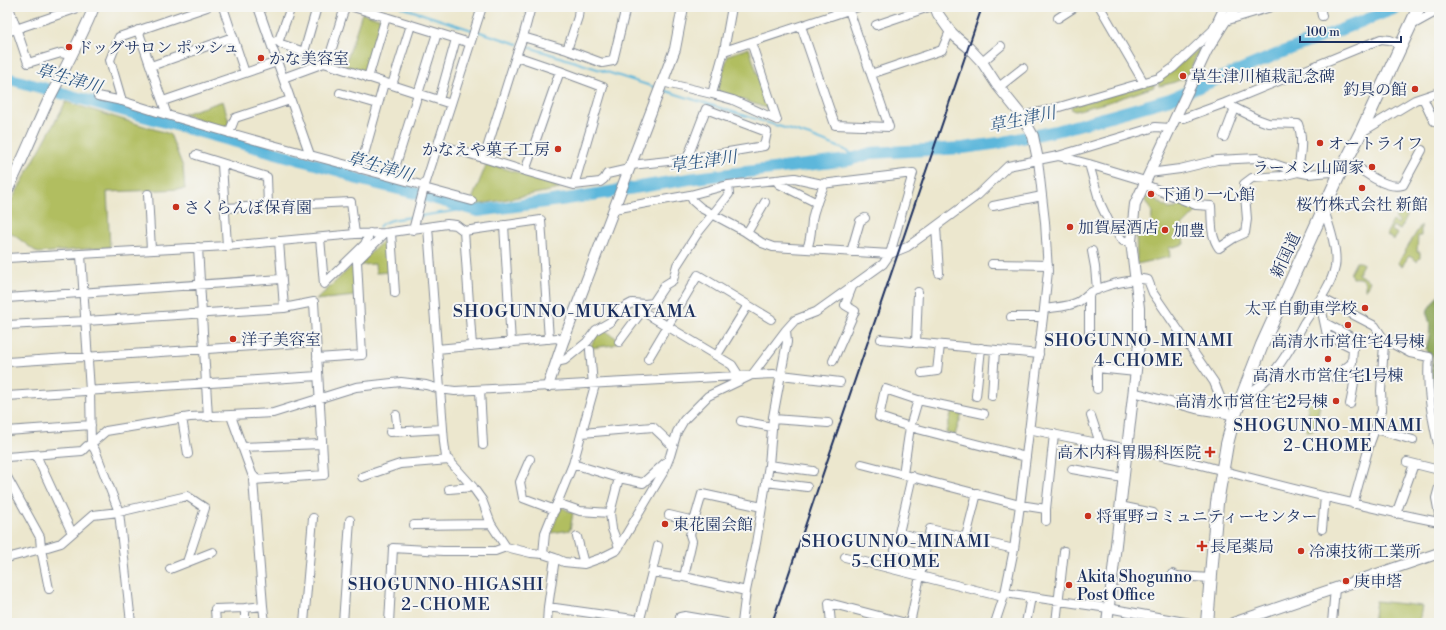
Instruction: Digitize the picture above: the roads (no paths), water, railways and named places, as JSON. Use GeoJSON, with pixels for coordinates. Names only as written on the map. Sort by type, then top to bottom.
{"type":"FeatureCollection","features":[{"type":"Feature","properties":{"kind":"main road","name":"新国道"},"geometry":{"type":"LineString","coordinates":[[1207,623],[1217,503],[1230,416],[1240,400],[1262,345],[1339,175],[1361,132],[1414,17]]}},
{"type":"Feature","properties":{"kind":"street"},"geometry":{"type":"LineString","coordinates":[[9,7],[28,63],[61,53],[70,55]]}},
{"type":"Feature","properties":{"kind":"street"},"geometry":{"type":"LineString","coordinates":[[7,32],[81,7]]}},
{"type":"Feature","properties":{"kind":"street"},"geometry":{"type":"LineString","coordinates":[[7,191],[23,160],[70,55],[86,27],[94,7]]}},
{"type":"Feature","properties":{"kind":"street"},"geometry":{"type":"LineString","coordinates":[[122,101],[110,60],[120,37],[207,7]]}},
{"type":"Feature","properties":{"kind":"street"},"geometry":{"type":"LineString","coordinates":[[223,7],[245,73]]}},
{"type":"Feature","properties":{"kind":"street"},"geometry":{"type":"LineString","coordinates":[[258,7],[274,42],[277,62],[310,155]]}},
{"type":"Feature","properties":{"kind":"street"},"geometry":{"type":"LineString","coordinates":[[274,42],[280,40],[291,7]]}},
{"type":"Feature","properties":{"kind":"street"},"geometry":{"type":"LineString","coordinates":[[274,42],[304,52],[317,7]]}},
{"type":"Feature","properties":{"kind":"street"},"geometry":{"type":"LineString","coordinates":[[326,64],[345,7]]}},
{"type":"Feature","properties":{"kind":"street"},"geometry":{"type":"LineString","coordinates":[[353,7],[470,43]]}},
{"type":"Feature","properties":{"kind":"street"},"geometry":{"type":"LineString","coordinates":[[413,230],[424,188],[482,7]]}},
{"type":"Feature","properties":{"kind":"street"},"geometry":{"type":"LineString","coordinates":[[484,158],[531,7]]}},
{"type":"Feature","properties":{"kind":"street"},"geometry":{"type":"LineString","coordinates":[[567,50],[578,17],[579,7]]}},
{"type":"Feature","properties":{"kind":"street"},"geometry":{"type":"LineString","coordinates":[[522,39],[567,50],[602,63],[613,61],[626,7]]}},
{"type":"Feature","properties":{"kind":"street"},"geometry":{"type":"LineString","coordinates":[[548,386],[563,342],[675,49],[684,7]]}},
{"type":"Feature","properties":{"kind":"street"},"geometry":{"type":"LineString","coordinates":[[712,94],[724,51],[732,7]]}},
{"type":"Feature","properties":{"kind":"street"},"geometry":{"type":"LineString","coordinates":[[724,51],[801,26],[848,8],[858,7]]}},
{"type":"Feature","properties":{"kind":"street"},"geometry":{"type":"LineString","coordinates":[[876,25],[929,7]]}},
{"type":"Feature","properties":{"kind":"street"},"geometry":{"type":"LineString","coordinates":[[935,7],[950,31],[982,62],[999,88],[1023,118],[1033,136],[1042,196],[1048,265],[1044,313],[1014,549],[1004,595],[995,623]]}},
{"type":"Feature","properties":{"kind":"street"},"geometry":{"type":"LineString","coordinates":[[1058,18],[1076,7]]}},
{"type":"Feature","properties":{"kind":"street"},"geometry":{"type":"LineString","coordinates":[[1100,7],[1144,83]]}},
{"type":"Feature","properties":{"kind":"street"},"geometry":{"type":"LineString","coordinates":[[1023,118],[1159,78],[1173,68],[1220,18],[1236,7]]}},
{"type":"Feature","properties":{"kind":"street"},"geometry":{"type":"LineString","coordinates":[[1220,18],[1271,7]]}},
{"type":"Feature","properties":{"kind":"street"},"geometry":{"type":"LineString","coordinates":[[1320,7],[1322,16]]}},
{"type":"Feature","properties":{"kind":"street"},"geometry":{"type":"LineString","coordinates":[[801,26],[835,126],[889,127],[848,8]]}},
{"type":"Feature","properties":{"kind":"street"},"geometry":{"type":"LineString","coordinates":[[1414,17],[1439,10]]}},
{"type":"Feature","properties":{"kind":"street"},"geometry":{"type":"LineString","coordinates":[[368,78],[386,17]]}},
{"type":"Feature","properties":{"kind":"street"},"geometry":{"type":"LineString","coordinates":[[1107,623],[1139,344],[1139,316],[1131,241],[1135,204],[1198,71],[1220,18]]}},
{"type":"Feature","properties":{"kind":"street"},"geometry":{"type":"LineString","coordinates":[[360,169],[378,104],[388,84],[411,25]]}},
{"type":"Feature","properties":{"kind":"street"},"geometry":{"type":"LineString","coordinates":[[138,30],[167,115]]}},
{"type":"Feature","properties":{"kind":"street"},"geometry":{"type":"LineString","coordinates":[[871,74],[942,50],[950,31]]}},
{"type":"Feature","properties":{"kind":"street"},"geometry":{"type":"LineString","coordinates":[[392,177],[437,33]]}},
{"type":"Feature","properties":{"kind":"street"},"geometry":{"type":"LineString","coordinates":[[151,66],[233,37]]}},
{"type":"Feature","properties":{"kind":"street"},"geometry":{"type":"LineString","coordinates":[[439,100],[456,39]]}},
{"type":"Feature","properties":{"kind":"street"},"geometry":{"type":"LineString","coordinates":[[1176,116],[1184,118],[1225,103],[1380,39],[1390,40],[1401,45]]}},
{"type":"Feature","properties":{"kind":"street"},"geometry":{"type":"LineString","coordinates":[[660,87],[712,94],[733,100],[777,120],[751,42]]}},
{"type":"Feature","properties":{"kind":"street"},"geometry":{"type":"LineString","coordinates":[[982,62],[1001,46]]}},
{"type":"Feature","properties":{"kind":"street"},"geometry":{"type":"LineString","coordinates":[[517,52],[560,71],[603,87],[574,185]]}},
{"type":"Feature","properties":{"kind":"street"},"geometry":{"type":"LineString","coordinates":[[163,101],[277,62]]}},
{"type":"Feature","properties":{"kind":"street"},"geometry":{"type":"LineString","coordinates":[[283,78],[324,63],[451,104]]}},
{"type":"Feature","properties":{"kind":"street"},"geometry":{"type":"LineString","coordinates":[[999,88],[1023,68]]}},
{"type":"Feature","properties":{"kind":"street"},"geometry":{"type":"LineString","coordinates":[[525,171],[560,71]]}},
{"type":"Feature","properties":{"kind":"street"},"geometry":{"type":"LineString","coordinates":[[1361,132],[1415,100],[1439,92]]}},
{"type":"Feature","properties":{"kind":"street"},"geometry":{"type":"LineString","coordinates":[[340,93],[378,104]]}},
{"type":"Feature","properties":{"kind":"street"},"geometry":{"type":"LineString","coordinates":[[98,96],[122,101],[229,133],[392,177],[424,188],[472,201]]}},
{"type":"Feature","properties":{"kind":"street"},"geometry":{"type":"LineString","coordinates":[[1423,98],[1434,121]]}},
{"type":"Feature","properties":{"kind":"street"},"geometry":{"type":"LineString","coordinates":[[229,133],[235,118],[290,100]]}},
{"type":"Feature","properties":{"kind":"street"},"geometry":{"type":"LineString","coordinates":[[1225,103],[1268,123],[1298,124],[1301,131],[1302,148],[1298,172]]}},
{"type":"Feature","properties":{"kind":"street"},"geometry":{"type":"LineString","coordinates":[[1224,136],[1235,108]]}},
{"type":"Feature","properties":{"kind":"street"},"geometry":{"type":"LineString","coordinates":[[438,144],[574,185],[600,182],[607,174],[630,168],[688,159],[764,146],[767,132],[706,110],[688,159]]}},
{"type":"Feature","properties":{"kind":"street"},"geometry":{"type":"LineString","coordinates":[[690,195],[693,201],[701,208],[714,214],[762,243],[773,247],[890,254],[906,247],[936,227],[978,195],[1008,166],[1037,158],[1058,156],[1155,127],[1171,128]]}},
{"type":"Feature","properties":{"kind":"street"},"geometry":{"type":"LineString","coordinates":[[1347,159],[1372,178],[1391,186],[1398,187],[1403,185],[1422,150]]}},
{"type":"Feature","properties":{"kind":"street"},"geometry":{"type":"LineString","coordinates":[[196,155],[267,177],[268,206]]}},
{"type":"Feature","properties":{"kind":"street"},"geometry":{"type":"LineString","coordinates":[[1058,156],[1146,179],[1196,205],[1211,206],[1212,228],[1215,242],[1219,248],[1245,233],[1247,219],[1244,184],[1252,178],[1282,176],[1298,172]]}},
{"type":"Feature","properties":{"kind":"street"},"geometry":{"type":"LineString","coordinates":[[1146,179],[1217,160],[1257,158],[1298,172],[1308,174],[1331,172],[1339,175]]}},
{"type":"Feature","properties":{"kind":"street"},"geometry":{"type":"LineString","coordinates":[[222,164],[228,246]]}},
{"type":"Feature","properties":{"kind":"street"},"geometry":{"type":"LineString","coordinates":[[1089,164],[1100,203],[1109,222],[1123,241],[1131,241]]}},
{"type":"Feature","properties":{"kind":"street"},"geometry":{"type":"LineString","coordinates":[[389,623],[393,548],[495,552],[506,547],[531,553],[543,554],[564,562],[584,564],[617,550],[664,471],[677,432],[684,420],[708,396],[752,376],[795,320],[816,312],[883,264],[890,254],[913,173],[826,184],[796,178],[728,185],[690,195],[616,206]]}},
{"type":"Feature","properties":{"kind":"street"},"geometry":{"type":"LineString","coordinates":[[776,180],[779,184],[817,203]]}},
{"type":"Feature","properties":{"kind":"street"},"geometry":{"type":"LineString","coordinates":[[807,249],[810,242],[812,218],[826,184]]}},
{"type":"Feature","properties":{"kind":"street"},"geometry":{"type":"LineString","coordinates":[[619,342],[644,308],[653,303],[665,285],[674,280],[677,265],[697,234],[729,194],[728,185]]}},
{"type":"Feature","properties":{"kind":"street"},"geometry":{"type":"LineString","coordinates":[[148,194],[152,250]]}},
{"type":"Feature","properties":{"kind":"street"},"geometry":{"type":"LineString","coordinates":[[993,206],[1042,196]]}},
{"type":"Feature","properties":{"kind":"street"},"geometry":{"type":"LineString","coordinates":[[225,208],[351,202],[355,234]]}},
{"type":"Feature","properties":{"kind":"street"},"geometry":{"type":"LineString","coordinates":[[747,233],[765,202]]}},
{"type":"Feature","properties":{"kind":"street"},"geometry":{"type":"LineString","coordinates":[[1240,400],[1268,378],[1290,350],[1330,281],[1335,266],[1332,237],[1324,210]]}},
{"type":"Feature","properties":{"kind":"street"},"geometry":{"type":"LineString","coordinates":[[851,252],[860,221],[865,218]]}},
{"type":"Feature","properties":{"kind":"street"},"geometry":{"type":"LineString","coordinates":[[7,258],[228,246],[355,234],[388,233],[447,224],[456,225],[464,231],[540,220],[549,339]]}},
{"type":"Feature","properties":{"kind":"street"},"geometry":{"type":"LineString","coordinates":[[504,225],[511,343]]}},
{"type":"Feature","properties":{"kind":"street"},"geometry":{"type":"LineString","coordinates":[[428,227],[446,457],[473,487],[482,500],[491,524],[506,547]]}},
{"type":"Feature","properties":{"kind":"street"},"geometry":{"type":"LineString","coordinates":[[936,227],[939,273]]}},
{"type":"Feature","properties":{"kind":"street"},"geometry":{"type":"LineString","coordinates":[[464,231],[472,346]]}},
{"type":"Feature","properties":{"kind":"street"},"geometry":{"type":"LineString","coordinates":[[320,238],[324,284],[365,244],[370,233]]}},
{"type":"Feature","properties":{"kind":"street"},"geometry":{"type":"LineString","coordinates":[[388,233],[395,293]]}},
{"type":"Feature","properties":{"kind":"street"},"geometry":{"type":"LineString","coordinates":[[317,358],[362,355],[358,261],[388,233]]}},
{"type":"Feature","properties":{"kind":"street"},"geometry":{"type":"LineString","coordinates":[[279,242],[284,308]]}},
{"type":"Feature","properties":{"kind":"street"},"geometry":{"type":"LineString","coordinates":[[198,247],[208,417]]}},
{"type":"Feature","properties":{"kind":"street"},"geometry":{"type":"LineString","coordinates":[[1089,333],[1095,267],[1092,251]]}},
{"type":"Feature","properties":{"kind":"street"},"geometry":{"type":"LineString","coordinates":[[81,255],[90,391],[91,444],[95,450],[119,512],[131,623]]}},
{"type":"Feature","properties":{"kind":"street"},"geometry":{"type":"LineString","coordinates":[[992,264],[1048,265]]}},
{"type":"Feature","properties":{"kind":"street"},"geometry":{"type":"LineString","coordinates":[[648,358],[698,275],[771,319]]}},
{"type":"Feature","properties":{"kind":"street"},"geometry":{"type":"LineString","coordinates":[[7,298],[281,279]]}},
{"type":"Feature","properties":{"kind":"street"},"geometry":{"type":"LineString","coordinates":[[1011,317],[1044,313],[1079,302],[1093,292],[1117,282],[1136,279],[1148,280],[1153,293],[1214,382],[1230,416]]}},
{"type":"Feature","properties":{"kind":"street"},"geometry":{"type":"LineString","coordinates":[[833,361],[855,311],[845,305],[852,286]]}},
{"type":"Feature","properties":{"kind":"street"},"geometry":{"type":"LineString","coordinates":[[916,342],[918,292]]}},
{"type":"Feature","properties":{"kind":"street"},"geometry":{"type":"LineString","coordinates":[[1321,298],[1321,307],[1327,335],[1353,348],[1352,363],[1334,377]]}},
{"type":"Feature","properties":{"kind":"street"},"geometry":{"type":"LineString","coordinates":[[1321,298],[1375,326],[1383,338],[1381,391],[1382,410],[1353,504]]}},
{"type":"Feature","properties":{"kind":"street"},"geometry":{"type":"LineString","coordinates":[[7,325],[284,308],[314,302],[324,475],[252,480],[265,623]]}},
{"type":"Feature","properties":{"kind":"street"},"geometry":{"type":"LineString","coordinates":[[556,362],[565,360],[586,342],[596,330],[610,322],[621,309],[632,303],[644,308],[667,326],[732,365],[739,376]]}},
{"type":"Feature","properties":{"kind":"street"},"geometry":{"type":"LineString","coordinates":[[717,355],[748,305]]}},
{"type":"Feature","properties":{"kind":"street"},"geometry":{"type":"LineString","coordinates":[[742,623],[746,591],[756,543],[769,465],[773,423],[787,342],[786,330]]}},
{"type":"Feature","properties":{"kind":"street"},"geometry":{"type":"LineString","coordinates":[[437,349],[557,338],[563,342]]}},
{"type":"Feature","properties":{"kind":"street"},"geometry":{"type":"LineString","coordinates":[[881,339],[1039,354]]}},
{"type":"Feature","properties":{"kind":"street"},"geometry":{"type":"LineString","coordinates":[[7,362],[316,342]]}},
{"type":"Feature","properties":{"kind":"street"},"geometry":{"type":"LineString","coordinates":[[1383,342],[1429,357],[1429,396],[1439,449]]}},
{"type":"Feature","properties":{"kind":"street"},"geometry":{"type":"LineString","coordinates":[[922,373],[937,371],[940,345]]}},
{"type":"Feature","properties":{"kind":"street"},"geometry":{"type":"LineString","coordinates":[[976,396],[981,348]]}},
{"type":"Feature","properties":{"kind":"street"},"geometry":{"type":"LineString","coordinates":[[543,554],[546,533],[573,464],[594,385],[590,350]]}},
{"type":"Feature","properties":{"kind":"street"},"geometry":{"type":"LineString","coordinates":[[992,396],[995,350]]}},
{"type":"Feature","properties":{"kind":"street"},"geometry":{"type":"LineString","coordinates":[[1350,365],[1354,372],[1354,382],[1350,404]]}},
{"type":"Feature","properties":{"kind":"street"},"geometry":{"type":"LineString","coordinates":[[1097,389],[1097,368],[1136,372]]}},
{"type":"Feature","properties":{"kind":"street"},"geometry":{"type":"LineString","coordinates":[[7,457],[82,451],[106,431],[190,416],[208,417],[273,414],[356,387],[401,382],[455,391],[594,385],[781,374],[840,382]]}},
{"type":"Feature","properties":{"kind":"street"},"geometry":{"type":"LineString","coordinates":[[7,396],[318,376]]}},
{"type":"Feature","properties":{"kind":"street"},"geometry":{"type":"LineString","coordinates":[[480,390],[483,445]]}},
{"type":"Feature","properties":{"kind":"street"},"geometry":{"type":"LineString","coordinates":[[984,414],[918,400],[885,390],[880,418],[1026,457]]}},
{"type":"Feature","properties":{"kind":"street"},"geometry":{"type":"LineString","coordinates":[[1133,392],[1196,409],[1230,416]]}},
{"type":"Feature","properties":{"kind":"street"},"geometry":{"type":"LineString","coordinates":[[903,474],[910,427],[918,400]]}},
{"type":"Feature","properties":{"kind":"street"},"geometry":{"type":"LineString","coordinates":[[396,415],[394,432],[443,429]]}},
{"type":"Feature","properties":{"kind":"street"},"geometry":{"type":"LineString","coordinates":[[232,416],[252,474],[257,480]]}},
{"type":"Feature","properties":{"kind":"street"},"geometry":{"type":"LineString","coordinates":[[1091,416],[1100,443]]}},
{"type":"Feature","properties":{"kind":"street"},"geometry":{"type":"LineString","coordinates":[[182,418],[188,454]]}},
{"type":"Feature","properties":{"kind":"street"},"geometry":{"type":"LineString","coordinates":[[741,421],[773,423],[828,423]]}},
{"type":"Feature","properties":{"kind":"street"},"geometry":{"type":"LineString","coordinates":[[7,431],[91,425]]}},
{"type":"Feature","properties":{"kind":"street"},"geometry":{"type":"LineString","coordinates":[[582,433],[654,427],[673,446]]}},
{"type":"Feature","properties":{"kind":"street"},"geometry":{"type":"LineString","coordinates":[[1029,429],[1126,447],[1353,504],[1439,522]]}},
{"type":"Feature","properties":{"kind":"street"},"geometry":{"type":"LineString","coordinates":[[1375,429],[1413,440]]}},
{"type":"Feature","properties":{"kind":"street"},"geometry":{"type":"LineString","coordinates":[[1046,521],[1054,434]]}},
{"type":"Feature","properties":{"kind":"street"},"geometry":{"type":"LineString","coordinates":[[242,447],[322,444]]}},
{"type":"Feature","properties":{"kind":"street"},"geometry":{"type":"LineString","coordinates":[[36,455],[72,534]]}},
{"type":"Feature","properties":{"kind":"street"},"geometry":{"type":"LineString","coordinates":[[530,459],[520,482],[524,498],[580,511],[610,513]]}},
{"type":"Feature","properties":{"kind":"street"},"geometry":{"type":"LineString","coordinates":[[362,476],[400,464],[449,460]]}},
{"type":"Feature","properties":{"kind":"street"},"geometry":{"type":"LineString","coordinates":[[573,464],[619,478],[643,483],[667,461]]}},
{"type":"Feature","properties":{"kind":"street"},"geometry":{"type":"LineString","coordinates":[[1396,514],[1410,463],[1439,470]]}},
{"type":"Feature","properties":{"kind":"street"},"geometry":{"type":"LineString","coordinates":[[862,464],[1020,505],[1046,509]]}},
{"type":"Feature","properties":{"kind":"street"},"geometry":{"type":"LineString","coordinates":[[769,465],[814,471]]}},
{"type":"Feature","properties":{"kind":"street"},"geometry":{"type":"LineString","coordinates":[[1072,469],[1123,478]]}},
{"type":"Feature","properties":{"kind":"street"},"geometry":{"type":"LineString","coordinates":[[891,568],[912,476]]}},
{"type":"Feature","properties":{"kind":"street"},"geometry":{"type":"LineString","coordinates":[[7,477],[40,537],[49,589]]}},
{"type":"Feature","properties":{"kind":"street"},"geometry":{"type":"LineString","coordinates":[[618,546],[612,529],[610,513],[619,478]]}},
{"type":"Feature","properties":{"kind":"street"},"geometry":{"type":"LineString","coordinates":[[766,482],[807,488]]}},
{"type":"Feature","properties":{"kind":"street"},"geometry":{"type":"LineString","coordinates":[[449,489],[473,487]]}},
{"type":"Feature","properties":{"kind":"street"},"geometry":{"type":"LineString","coordinates":[[1439,487],[1436,498],[1439,514]]}},
{"type":"Feature","properties":{"kind":"street"},"geometry":{"type":"LineString","coordinates":[[966,537],[977,493]]}},
{"type":"Feature","properties":{"kind":"street"},"geometry":{"type":"LineString","coordinates":[[684,577],[692,541],[690,535],[702,494],[762,507]]}},
{"type":"Feature","properties":{"kind":"street"},"geometry":{"type":"LineString","coordinates":[[7,558],[61,543],[93,515],[119,512],[187,496],[205,508],[187,562]]}},
{"type":"Feature","properties":{"kind":"street"},"geometry":{"type":"LineString","coordinates":[[1322,529],[1325,497]]}},
{"type":"Feature","properties":{"kind":"street"},"geometry":{"type":"LineString","coordinates":[[1120,506],[1153,513]]}},
{"type":"Feature","properties":{"kind":"street"},"geometry":{"type":"LineString","coordinates":[[669,515],[694,521]]}},
{"type":"Feature","properties":{"kind":"street"},"geometry":{"type":"LineString","coordinates":[[304,623],[313,518]]}},
{"type":"Feature","properties":{"kind":"street"},"geometry":{"type":"LineString","coordinates":[[343,623],[350,520]]}},
{"type":"Feature","properties":{"kind":"street"},"geometry":{"type":"LineString","coordinates":[[414,525],[491,524]]}},
{"type":"Feature","properties":{"kind":"street"},"geometry":{"type":"LineString","coordinates":[[910,623],[930,529],[1014,549]]}},
{"type":"Feature","properties":{"kind":"street"},"geometry":{"type":"LineString","coordinates":[[899,533],[928,540]]}},
{"type":"Feature","properties":{"kind":"street"},"geometry":{"type":"LineString","coordinates":[[577,537],[584,564]]}},
{"type":"Feature","properties":{"kind":"street"},"geometry":{"type":"LineString","coordinates":[[548,606],[639,621],[658,546]]}},
{"type":"Feature","properties":{"kind":"street"},"geometry":{"type":"LineString","coordinates":[[896,547],[925,554]]}},
{"type":"Feature","properties":{"kind":"street"},"geometry":{"type":"LineString","coordinates":[[1056,623],[1064,551]]}},
{"type":"Feature","properties":{"kind":"street"},"geometry":{"type":"LineString","coordinates":[[170,569],[213,552]]}},
{"type":"Feature","properties":{"kind":"street"},"geometry":{"type":"LineString","coordinates":[[1233,623],[1245,621],[1335,588],[1439,553]]}},
{"type":"Feature","properties":{"kind":"street"},"geometry":{"type":"LineString","coordinates":[[845,557],[1004,595],[1031,597],[1108,608],[1190,623]]}},
{"type":"Feature","properties":{"kind":"street"},"geometry":{"type":"LineString","coordinates":[[547,623],[548,606],[556,558]]}},
{"type":"Feature","properties":{"kind":"street"},"geometry":{"type":"LineString","coordinates":[[652,572],[684,577],[746,591]]}},
{"type":"Feature","properties":{"kind":"street"},"geometry":{"type":"LineString","coordinates":[[1172,574],[1177,576],[1210,578]]}},
{"type":"Feature","properties":{"kind":"street"},"geometry":{"type":"LineString","coordinates":[[1332,623],[1335,588]]}},
{"type":"Feature","properties":{"kind":"street"},"geometry":{"type":"LineString","coordinates":[[1026,623],[1031,597]]}},
{"type":"Feature","properties":{"kind":"street"},"geometry":{"type":"LineString","coordinates":[[831,623],[829,603],[906,623]]}},
{"type":"Feature","properties":{"kind":"street"},"geometry":{"type":"LineString","coordinates":[[216,623],[215,608],[245,608],[263,606]]}},
{"type":"Feature","properties":{"kind":"street"},"geometry":{"type":"LineString","coordinates":[[245,608],[245,623]]}},
{"type":"Feature","properties":{"kind":"street"},"geometry":{"type":"LineString","coordinates":[[680,623],[680,617],[685,616],[726,623]]}},
{"type":"Feature","properties":{"kind":"waterway"},"geometry":{"type":"LineString","coordinates":[[401,7],[472,30]]}},
{"type":"Feature","properties":{"kind":"waterway","name":"草生津川"},"geometry":{"type":"LineString","coordinates":[[7,78],[344,172],[354,178],[478,211],[567,199],[695,178],[849,160],[871,153],[963,148],[999,143],[1060,130],[1170,99],[1283,52],[1399,7]]}},
{"type":"Feature","properties":{"kind":"waterway"},"geometry":{"type":"LineString","coordinates":[[477,31],[518,44]]}},
{"type":"Feature","properties":{"kind":"waterway"},"geometry":{"type":"LineString","coordinates":[[522,45],[657,88]]}},
{"type":"Feature","properties":{"kind":"waterway"},"geometry":{"type":"LineString","coordinates":[[663,90],[810,136],[841,148],[858,157]]}},
{"type":"Feature","properties":{"kind":"waterway"},"geometry":{"type":"LineString","coordinates":[[419,216],[469,209]]}},
{"type":"Feature","properties":{"kind":"waterway"},"geometry":{"type":"LineString","coordinates":[[379,227],[385,222],[400,218],[415,217]]}},
{"type":"Feature","properties":{"kind":"railway"},"geometry":{"type":"LineString","coordinates":[[772,623],[982,7]]}},
{"type":"Feature","properties":{"kind":"place","name":"ドッグサロン ポッシュ"},"geometry":{"type":"Point","coordinates":[69,47]}},
{"type":"Feature","properties":{"kind":"place","name":"かな美容室"},"geometry":{"type":"Point","coordinates":[261,58]}},
{"type":"Feature","properties":{"kind":"place","name":"草生津川植栽記念碑"},"geometry":{"type":"Point","coordinates":[1183,76]}},
{"type":"Feature","properties":{"kind":"place","name":"釣具の館"},"geometry":{"type":"Point","coordinates":[1415,89]}},
{"type":"Feature","properties":{"kind":"place","name":"オートライフ"},"geometry":{"type":"Point","coordinates":[1320,143]}},
{"type":"Feature","properties":{"kind":"place","name":"かなえや菓子工房"},"geometry":{"type":"Point","coordinates":[558,149]}},
{"type":"Feature","properties":{"kind":"place","name":"ラーメン山岡家"},"geometry":{"type":"Point","coordinates":[1372,167]}},
{"type":"Feature","properties":{"kind":"place","name":"桜竹株式会社 新館"},"geometry":{"type":"Point","coordinates":[1362,188]}},
{"type":"Feature","properties":{"kind":"place","name":"下通り一心館"},"geometry":{"type":"Point","coordinates":[1151,194]}},
{"type":"Feature","properties":{"kind":"place","name":"さくらんぼ保育園"},"geometry":{"type":"Point","coordinates":[176,207]}},
{"type":"Feature","properties":{"kind":"place","name":"加賀屋酒店"},"geometry":{"type":"Point","coordinates":[1070,227]}},
{"type":"Feature","properties":{"kind":"place","name":"加豊"},"geometry":{"type":"Point","coordinates":[1165,230]}},
{"type":"Feature","properties":{"kind":"place","name":"太平自動車学校"},"geometry":{"type":"Point","coordinates":[1365,308]}},
{"type":"Feature","properties":{"kind":"place","name":"高清水市営住宅4号棟"},"geometry":{"type":"Point","coordinates":[1348,325]}},
{"type":"Feature","properties":{"kind":"place","name":"洋子美容室"},"geometry":{"type":"Point","coordinates":[233,339]}},
{"type":"Feature","properties":{"kind":"place","name":"高清水市営住宅1号棟"},"geometry":{"type":"Point","coordinates":[1328,359]}},
{"type":"Feature","properties":{"kind":"place","name":"高清水市営住宅2号棟"},"geometry":{"type":"Point","coordinates":[1336,401]}},
{"type":"Feature","properties":{"kind":"place","name":"高木内科胃腸科医院"},"geometry":{"type":"Point","coordinates":[1210,452]}},
{"type":"Feature","properties":{"kind":"place","name":"将軍野コミュニティーセンター"},"geometry":{"type":"Point","coordinates":[1088,516]}},
{"type":"Feature","properties":{"kind":"place","name":"東花園会館"},"geometry":{"type":"Point","coordinates":[665,524]}},
{"type":"Feature","properties":{"kind":"place","name":"長尾薬局"},"geometry":{"type":"Point","coordinates":[1202,546]}},
{"type":"Feature","properties":{"kind":"place","name":"冷凍技術工業所"},"geometry":{"type":"Point","coordinates":[1301,551]}},
{"type":"Feature","properties":{"kind":"place","name":"庚申塔"},"geometry":{"type":"Point","coordinates":[1346,581]}},
{"type":"Feature","properties":{"kind":"place","name":"Akita Shogunno Post Office"},"geometry":{"type":"Point","coordinates":[1069,585]}},
{"type":"Feature","properties":{"kind":"district","name":"SHOGUNNO-MUKAIYAMA"},"geometry":{"type":"Point","coordinates":[575,311]}},
{"type":"Feature","properties":{"kind":"district","name":"SHOGUNNO-MINAMI 4-CHOME"},"geometry":{"type":"Point","coordinates":[1139,350]}},
{"type":"Feature","properties":{"kind":"district","name":"SHOGUNNO-MINAMI 2-CHOME"},"geometry":{"type":"Point","coordinates":[1328,435]}},
{"type":"Feature","properties":{"kind":"district","name":"SHOGUNNO-MINAMI 5-CHOME"},"geometry":{"type":"Point","coordinates":[896,551]}},
{"type":"Feature","properties":{"kind":"district","name":"SHOGUNNO-HIGASHI 2-CHOME"},"geometry":{"type":"Point","coordinates":[446,594]}}]}
